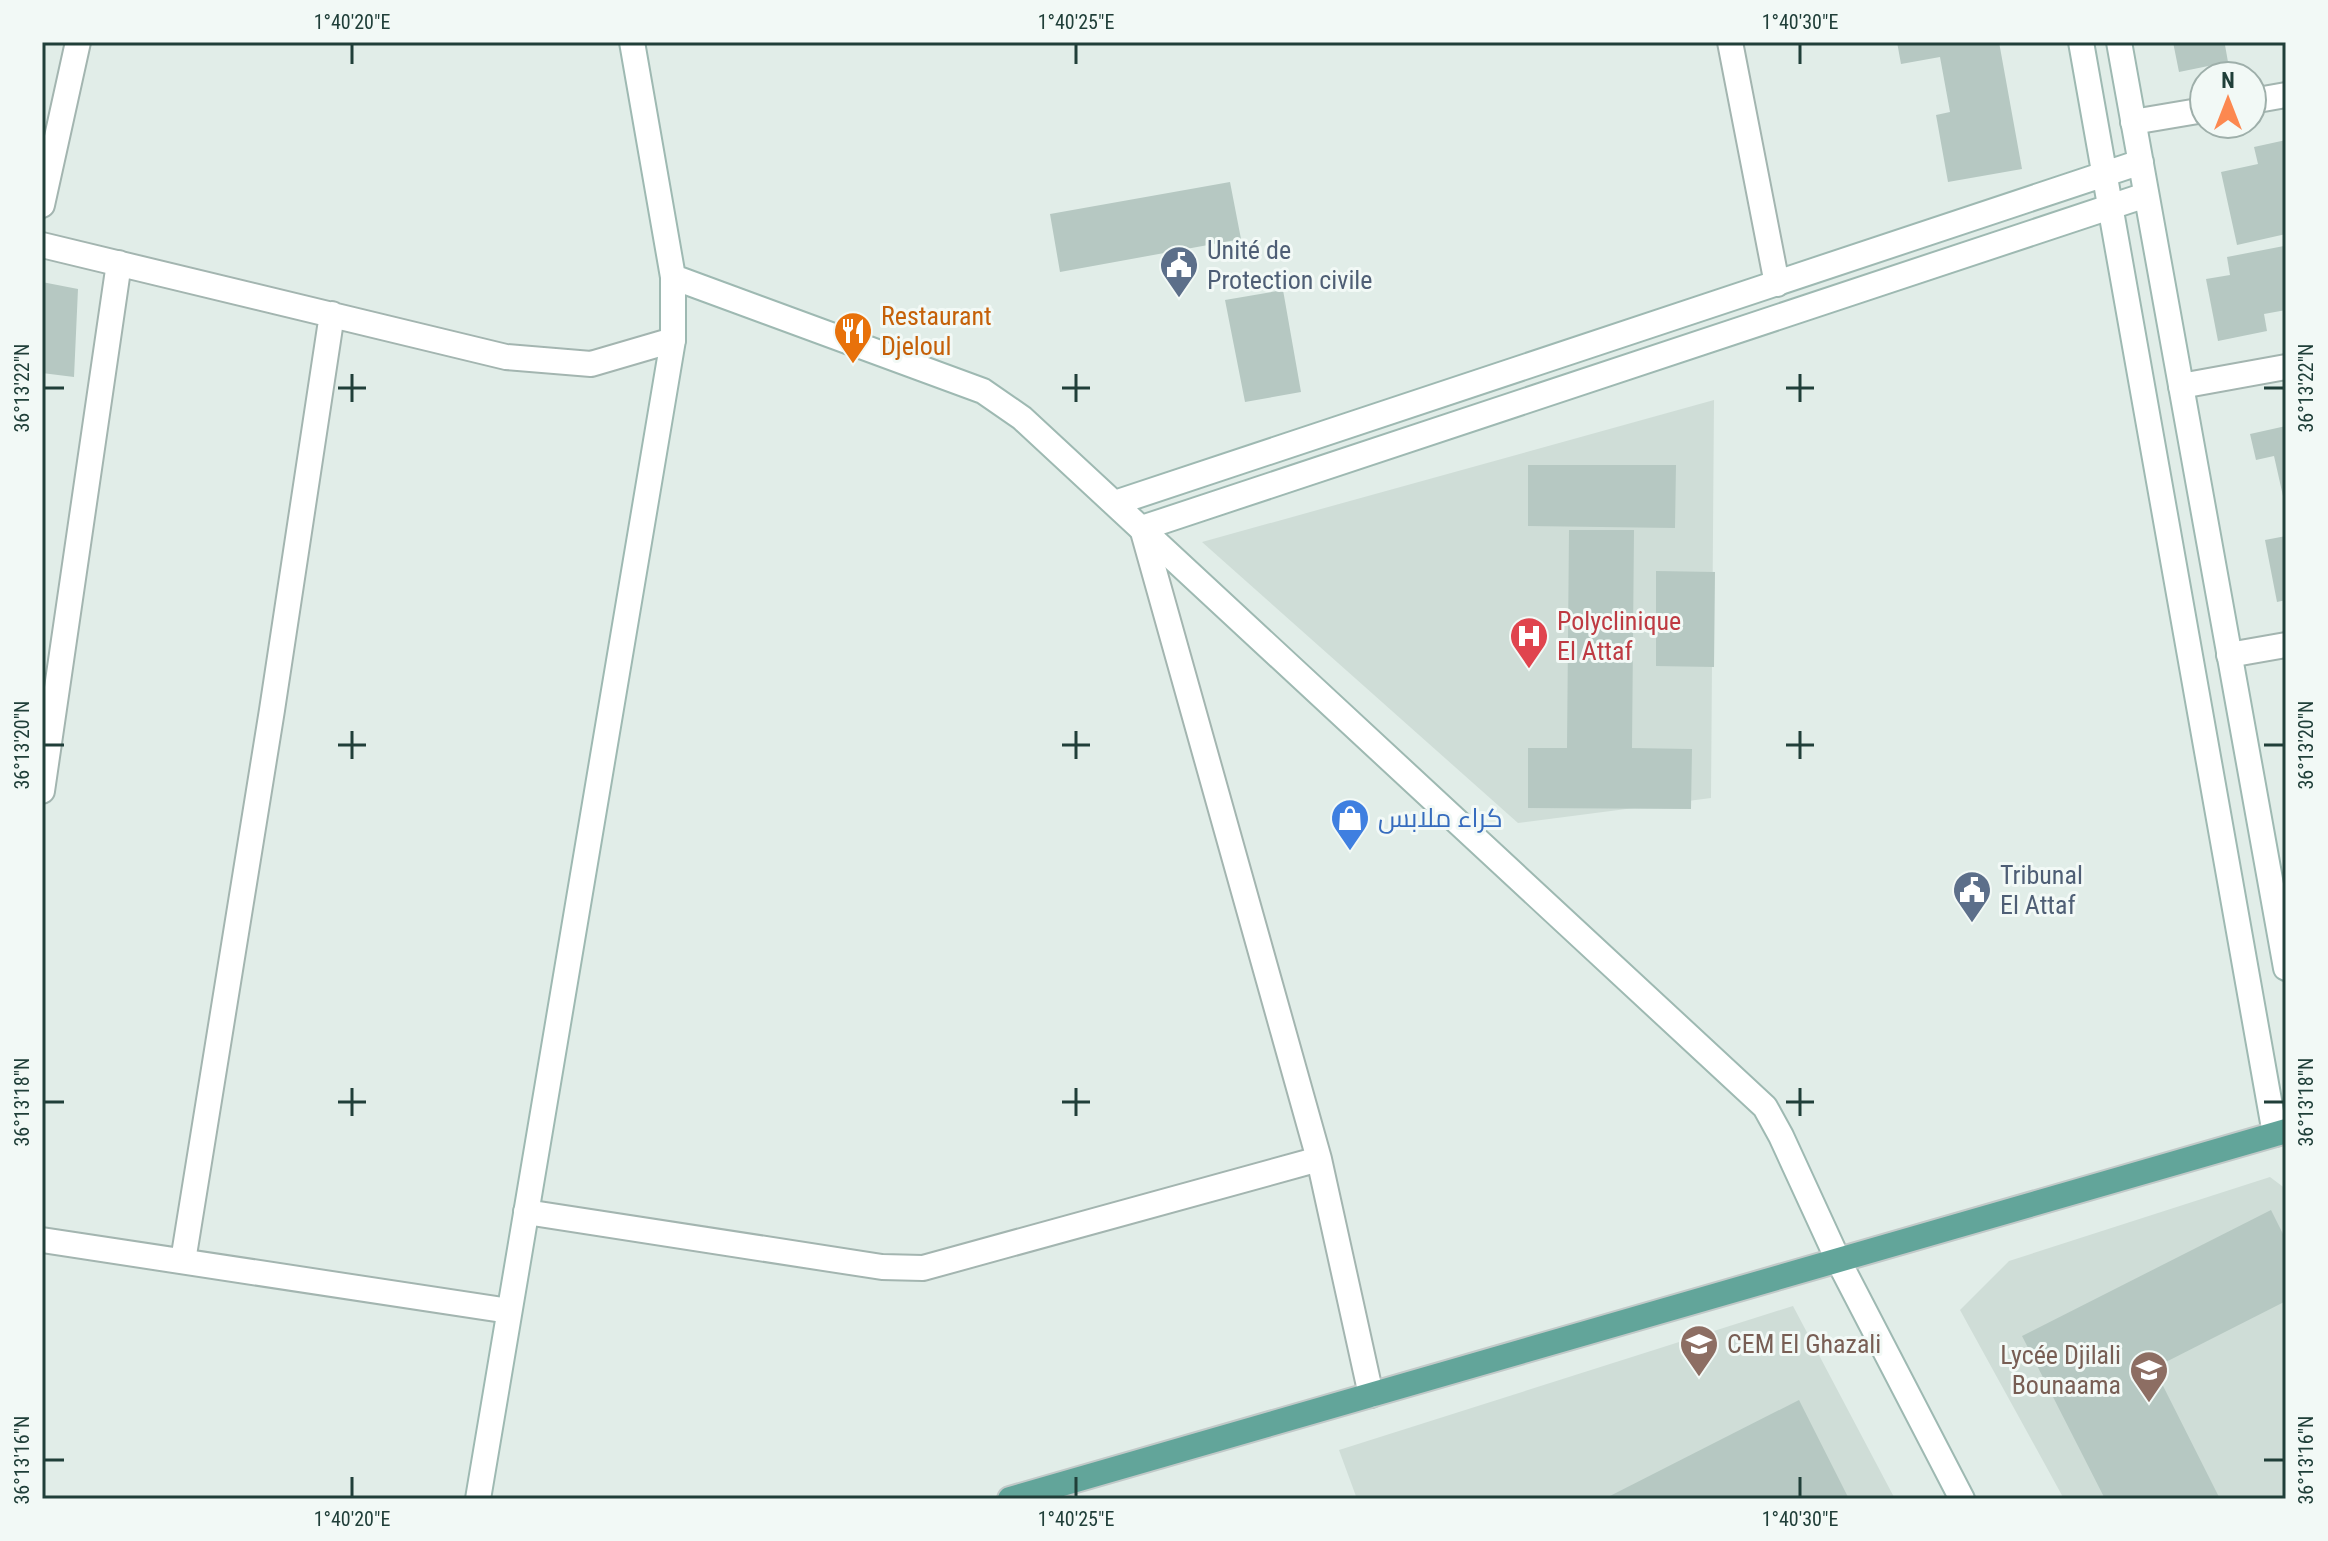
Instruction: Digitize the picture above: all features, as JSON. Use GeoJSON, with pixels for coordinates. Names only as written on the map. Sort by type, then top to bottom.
{"type":"FeatureCollection","features":[{"type":"Feature","properties":{"kind":"main road"},"geometry":{"type":"LineString","coordinates":[[1010,1499],[2280,1132]]}},
{"type":"Feature","properties":{"kind":"street"},"geometry":{"type":"LineString","coordinates":[[42,205],[78,42]]}},
{"type":"Feature","properties":{"kind":"street"},"geometry":{"type":"LineString","coordinates":[[478,1499],[673,340],[673,277],[632,42]]}},
{"type":"Feature","properties":{"kind":"street"},"geometry":{"type":"LineString","coordinates":[[1730,42],[1777,284]]}},
{"type":"Feature","properties":{"kind":"street"},"geometry":{"type":"LineString","coordinates":[[2081,42],[2280,1132]]}},
{"type":"Feature","properties":{"kind":"street"},"geometry":{"type":"LineString","coordinates":[[2119,42],[2229,655],[2283,933],[2286,968]]}},
{"type":"Feature","properties":{"kind":"street"},"geometry":{"type":"LineString","coordinates":[[2133,122],[2188,113]]}},
{"type":"Feature","properties":{"kind":"street"},"geometry":{"type":"LineString","coordinates":[[1115,503],[2141,162]]}},
{"type":"Feature","properties":{"kind":"street"},"geometry":{"type":"LineString","coordinates":[[1142,528],[2146,195]]}},
{"type":"Feature","properties":{"kind":"street"},"geometry":{"type":"LineString","coordinates":[[42,245],[506,357],[591,364],[673,340]]}},
{"type":"Feature","properties":{"kind":"street"},"geometry":{"type":"LineString","coordinates":[[42,791],[119,263]]}},
{"type":"Feature","properties":{"kind":"street"},"geometry":{"type":"LineString","coordinates":[[673,277],[983,391],[1022,418],[1765,1107],[1838,1260],[1962,1499]]}},
{"type":"Feature","properties":{"kind":"street"},"geometry":{"type":"LineString","coordinates":[[183,1261],[332,314]]}},
{"type":"Feature","properties":{"kind":"street"},"geometry":{"type":"LineString","coordinates":[[2181,386],[2286,367]]}},
{"type":"Feature","properties":{"kind":"street"},"geometry":{"type":"LineString","coordinates":[[1142,528],[1319,1159],[1371,1395]]}},
{"type":"Feature","properties":{"kind":"street"},"geometry":{"type":"LineString","coordinates":[[2229,655],[2286,645]]}},
{"type":"Feature","properties":{"kind":"street"},"geometry":{"type":"LineString","coordinates":[[526,1212],[882,1267],[923,1268],[1319,1159]]}},
{"type":"Feature","properties":{"kind":"street"},"geometry":{"type":"LineString","coordinates":[[42,1240],[509,1311]]}},
{"type":"Feature","properties":{"kind":"shaded area","name":"Polyclinique El Attaf"},"geometry":{"type":"Polygon","coordinates":[[[1714,400],[1711,798],[1518,823],[1202,542],[1714,400]]]}},
{"type":"Feature","properties":{"kind":"shaded area","name":"Lycée Djilali Bounaama"},"geometry":{"type":"Polygon","coordinates":[[[2270,1177],[2286,1189],[2286,1499],[2064,1499],[1960,1310],[2009,1261],[2270,1177]]]}},
{"type":"Feature","properties":{"kind":"shaded area","name":"CEM El Ghazali"},"geometry":{"type":"Polygon","coordinates":[[[1793,1306],[1895,1499],[1357,1499],[1339,1450],[1793,1306]]]}},
{"type":"Feature","properties":{"kind":"building"},"geometry":{"type":"Polygon","coordinates":[[[1897,42],[1999,42],[2022,169],[1948,182],[1936,115],[1950,112],[1940,57],[1901,64],[1897,42]]]}},
{"type":"Feature","properties":{"kind":"building"},"geometry":{"type":"Polygon","coordinates":[[[2173,42],[2233,42],[2225,45],[2228,60],[2188,60],[2188,70],[2179,72],[2173,42]]]}},
{"type":"Feature","properties":{"kind":"building"},"geometry":{"type":"Polygon","coordinates":[[[2286,140],[2286,234],[2237,245],[2221,172],[2258,164],[2254,147],[2286,140]]]}},
{"type":"Feature","properties":{"kind":"building"},"geometry":{"type":"Polygon","coordinates":[[[1230,182],[1241,239],[1060,272],[1050,214],[1230,182]]]}},
{"type":"Feature","properties":{"kind":"building"},"geometry":{"type":"Polygon","coordinates":[[[2284,246],[2286,310],[2264,314],[2267,331],[2218,341],[2206,279],[2230,275],[2227,257],[2284,246]]]}},
{"type":"Feature","properties":{"kind":"building"},"geometry":{"type":"Polygon","coordinates":[[[42,282],[78,289],[74,377],[42,373],[42,282]]]}},
{"type":"Feature","properties":{"kind":"building"},"geometry":{"type":"Polygon","coordinates":[[[1283,290],[1301,392],[1245,402],[1225,300],[1283,290]]]}},
{"type":"Feature","properties":{"kind":"building"},"geometry":{"type":"Polygon","coordinates":[[[2286,426],[2285,505],[2274,456],[2256,460],[2250,434],[2286,426]]]}},
{"type":"Feature","properties":{"kind":"building"},"geometry":{"type":"Polygon","coordinates":[[[1528,465],[1676,465],[1675,528],[1528,526],[1528,465]]]}},
{"type":"Feature","properties":{"kind":"building"},"geometry":{"type":"Polygon","coordinates":[[[1569,530],[1634,530],[1632,748],[1692,749],[1691,809],[1528,808],[1528,748],[1567,748],[1569,530]]]}},
{"type":"Feature","properties":{"kind":"building"},"geometry":{"type":"Polygon","coordinates":[[[2286,536],[2286,600],[2277,602],[2265,540],[2286,536]]]}},
{"type":"Feature","properties":{"kind":"building"},"geometry":{"type":"Polygon","coordinates":[[[1656,571],[1715,572],[1714,667],[1656,666],[1656,571]]]}},
{"type":"Feature","properties":{"kind":"building"},"geometry":{"type":"Polygon","coordinates":[[[2271,1210],[2286,1240],[2286,1301],[2154,1368],[2220,1499],[2105,1499],[2022,1336],[2271,1210]]]}},
{"type":"Feature","properties":{"kind":"building"},"geometry":{"type":"Polygon","coordinates":[[[1799,1400],[1849,1499],[1604,1499],[1718,1441],[1799,1400]]]}},
{"type":"Feature","properties":{"kind":"place","name":"Unité de Protection civile"},"geometry":{"type":"Point","coordinates":[1179,299]}},
{"type":"Feature","properties":{"kind":"place","name":"Restaurant Djeloul"},"geometry":{"type":"Point","coordinates":[853,365]}},
{"type":"Feature","properties":{"kind":"place","name":"Polyclinique El Attaf"},"geometry":{"type":"Point","coordinates":[1529,670]}},
{"type":"Feature","properties":{"kind":"place","name":"كراء ملابس"},"geometry":{"type":"Point","coordinates":[1350,852]}},
{"type":"Feature","properties":{"kind":"place","name":"Tribunal El Attaf"},"geometry":{"type":"Point","coordinates":[1972,924]}},
{"type":"Feature","properties":{"kind":"place","name":"CEM El Ghazali"},"geometry":{"type":"Point","coordinates":[1699,1378]}},
{"type":"Feature","properties":{"kind":"place","name":"Lycée Djilali Bounaama"},"geometry":{"type":"Point","coordinates":[2149,1404]}}]}
